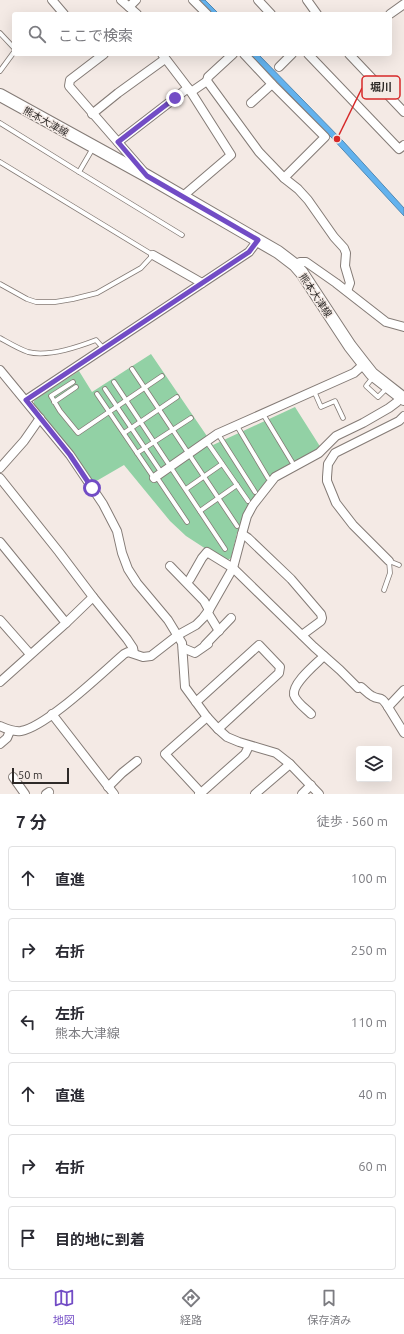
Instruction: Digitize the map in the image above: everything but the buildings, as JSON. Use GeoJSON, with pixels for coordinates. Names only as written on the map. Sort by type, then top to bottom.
{"type":"FeatureCollection","features":[{"type":"Feature","properties":{"kind":"main road","name":"熊本大津線"},"geometry":{"type":"LineString","coordinates":[[0,96],[183,196],[278,252],[295,265],[302,273],[364,364],[374,376],[402,398]]}},
{"type":"Feature","properties":{"kind":"street"},"geometry":{"type":"LineString","coordinates":[[52,0],[62,12]]}},
{"type":"Feature","properties":{"kind":"street"},"geometry":{"type":"LineString","coordinates":[[121,0],[135,12]]}},
{"type":"Feature","properties":{"kind":"street"},"geometry":{"type":"LineString","coordinates":[[129,7],[136,0]]}},
{"type":"Feature","properties":{"kind":"street"},"geometry":{"type":"LineString","coordinates":[[193,0],[205,12]]}},
{"type":"Feature","properties":{"kind":"street"},"geometry":{"type":"LineString","coordinates":[[258,0],[269,12]]}},
{"type":"Feature","properties":{"kind":"street"},"geometry":{"type":"LineString","coordinates":[[307,0],[316,12]]}},
{"type":"Feature","properties":{"kind":"street"},"geometry":{"type":"LineString","coordinates":[[392,13],[403,7]]}},
{"type":"Feature","properties":{"kind":"street"},"geometry":{"type":"LineString","coordinates":[[101,56],[70,80],[69,86],[147,176]]}},
{"type":"Feature","properties":{"kind":"street"},"geometry":{"type":"LineString","coordinates":[[92,114],[164,56],[190,90],[231,155],[183,196]]}},
{"type":"Feature","properties":{"kind":"street"},"geometry":{"type":"LineString","coordinates":[[118,142],[190,90],[207,81],[208,77],[231,56]]}},
{"type":"Feature","properties":{"kind":"street"},"geometry":{"type":"LineString","coordinates":[[246,56],[325,137],[284,178]]}},
{"type":"Feature","properties":{"kind":"street"},"geometry":{"type":"LineString","coordinates":[[279,67],[290,56]]}},
{"type":"Feature","properties":{"kind":"street"},"geometry":{"type":"LineString","coordinates":[[310,56],[402,150]]}},
{"type":"Feature","properties":{"kind":"street"},"geometry":{"type":"LineString","coordinates":[[351,56],[404,112]]}},
{"type":"Feature","properties":{"kind":"street"},"geometry":{"type":"LineString","coordinates":[[207,81],[259,152],[308,200],[334,237],[344,248],[346,253],[345,266],[350,283],[347,291]]}},
{"type":"Feature","properties":{"kind":"street"},"geometry":{"type":"LineString","coordinates":[[251,103],[272,84]]}},
{"type":"Feature","properties":{"kind":"street"},"geometry":{"type":"LineString","coordinates":[[26,400],[249,252],[258,240]]}},
{"type":"Feature","properties":{"kind":"street"},"geometry":{"type":"LineString","coordinates":[[153,255],[202,284]]}},
{"type":"Feature","properties":{"kind":"street"},"geometry":{"type":"LineString","coordinates":[[295,265],[300,262],[306,262],[347,291],[386,322],[404,327]]}},
{"type":"Feature","properties":{"kind":"street"},"geometry":{"type":"LineString","coordinates":[[157,475],[218,434],[354,373],[364,364]]}},
{"type":"Feature","properties":{"kind":"street"},"geometry":{"type":"LineString","coordinates":[[0,370],[70,455],[103,504],[117,531],[122,553],[128,569],[137,583],[168,620],[182,643],[185,687],[207,717],[227,737],[249,746],[276,754],[290,764],[319,794]]}},
{"type":"Feature","properties":{"kind":"street"},"geometry":{"type":"LineString","coordinates":[[0,726],[10,731],[20,731],[30,728],[70,701],[124,654],[128,652],[143,657],[151,656],[178,635],[196,625],[209,612],[233,568],[247,516],[252,505],[275,478],[319,453],[336,436],[363,423],[389,408],[402,398]]}},
{"type":"Feature","properties":{"kind":"street"},"geometry":{"type":"LineString","coordinates":[[389,561],[353,525],[336,503],[327,481],[328,464],[335,453],[399,421],[404,416]]}},
{"type":"Feature","properties":{"kind":"street"},"geometry":{"type":"LineString","coordinates":[[0,468],[24,441],[40,418]]}},
{"type":"Feature","properties":{"kind":"street"},"geometry":{"type":"LineString","coordinates":[[0,478],[59,552],[93,598],[127,638],[133,648],[134,653]]}},
{"type":"Feature","properties":{"kind":"street"},"geometry":{"type":"LineString","coordinates":[[242,534],[291,579],[321,614],[322,620],[302,636]]}},
{"type":"Feature","properties":{"kind":"street"},"geometry":{"type":"LineString","coordinates":[[0,542],[66,622]]}},
{"type":"Feature","properties":{"kind":"street"},"geometry":{"type":"LineString","coordinates":[[190,579],[207,552],[233,568],[302,636],[358,688],[361,687],[374,698],[384,700],[404,733]]}},
{"type":"Feature","properties":{"kind":"street"},"geometry":{"type":"LineString","coordinates":[[170,566],[204,600],[220,631]]}},
{"type":"Feature","properties":{"kind":"street"},"geometry":{"type":"LineString","coordinates":[[0,682],[93,598]]}},
{"type":"Feature","properties":{"kind":"street"},"geometry":{"type":"LineString","coordinates":[[183,648],[195,653],[208,644],[231,618]]}},
{"type":"Feature","properties":{"kind":"street"},"geometry":{"type":"LineString","coordinates":[[0,620],[30,654]]}},
{"type":"Feature","properties":{"kind":"street"},"geometry":{"type":"LineString","coordinates":[[196,702],[259,645],[280,667],[279,673],[218,729]]}},
{"type":"Feature","properties":{"kind":"street"},"geometry":{"type":"LineString","coordinates":[[311,714],[297,700],[294,693],[302,677],[324,656]]}},
{"type":"Feature","properties":{"kind":"street"},"geometry":{"type":"LineString","coordinates":[[388,707],[404,690]]}},
{"type":"Feature","properties":{"kind":"street"},"geometry":{"type":"LineString","coordinates":[[52,714],[114,794]]}},
{"type":"Feature","properties":{"kind":"street"},"geometry":{"type":"LineString","coordinates":[[207,717],[166,754],[200,793],[244,754],[249,746]]}},
{"type":"Feature","properties":{"kind":"street"},"geometry":{"type":"LineString","coordinates":[[0,744],[7,738],[10,731]]}},
{"type":"Feature","properties":{"kind":"street"},"geometry":{"type":"LineString","coordinates":[[108,787],[137,761]]}},
{"type":"Feature","properties":{"kind":"street"},"geometry":{"type":"LineString","coordinates":[[255,794],[290,764]]}},
{"type":"Feature","properties":{"kind":"street"},"geometry":{"type":"LineString","coordinates":[[13,777],[25,794]]}},
{"type":"Feature","properties":{"kind":"street"},"geometry":{"type":"LineString","coordinates":[[302,794],[311,785]]}},
{"type":"Feature","properties":{"kind":"lane"},"geometry":{"type":"LineString","coordinates":[[0,33],[12,46]]}},
{"type":"Feature","properties":{"kind":"lane"},"geometry":{"type":"LineString","coordinates":[[0,70],[12,55]]}},
{"type":"Feature","properties":{"kind":"lane"},"geometry":{"type":"LineString","coordinates":[[0,123],[182,235]]}},
{"type":"Feature","properties":{"kind":"lane"},"geometry":{"type":"LineString","coordinates":[[79,172],[94,147]]}},
{"type":"Feature","properties":{"kind":"lane"},"geometry":{"type":"LineString","coordinates":[[0,162],[153,255],[141,268],[97,293],[73,299],[55,302],[36,302],[27,299],[0,284]]}},
{"type":"Feature","properties":{"kind":"lane"},"geometry":{"type":"LineString","coordinates":[[0,338],[29,352],[38,353],[59,351],[96,340],[103,349]]}},
{"type":"Feature","properties":{"kind":"lane"},"geometry":{"type":"LineString","coordinates":[[132,369],[237,526]]}},
{"type":"Feature","properties":{"kind":"lane"},"geometry":{"type":"LineString","coordinates":[[73,382],[51,396],[60,411],[78,433],[162,376]]}},
{"type":"Feature","properties":{"kind":"lane"},"geometry":{"type":"LineString","coordinates":[[114,382],[225,549]]}},
{"type":"Feature","properties":{"kind":"lane"},"geometry":{"type":"LineString","coordinates":[[54,402],[76,387]]}},
{"type":"Feature","properties":{"kind":"lane"},"geometry":{"type":"LineString","coordinates":[[105,389],[145,448],[157,475],[187,522]]}},
{"type":"Feature","properties":{"kind":"lane"},"geometry":{"type":"LineString","coordinates":[[314,391],[321,407],[335,401],[343,418]]}},
{"type":"Feature","properties":{"kind":"lane"},"geometry":{"type":"LineString","coordinates":[[97,394],[137,454],[157,475]]}},
{"type":"Feature","properties":{"kind":"lane"},"geometry":{"type":"LineString","coordinates":[[124,433],[177,397]]}},
{"type":"Feature","properties":{"kind":"lane"},"geometry":{"type":"LineString","coordinates":[[263,414],[292,462]]}},
{"type":"Feature","properties":{"kind":"lane"},"geometry":{"type":"LineString","coordinates":[[137,454],[191,418]]}},
{"type":"Feature","properties":{"kind":"lane"},"geometry":{"type":"LineString","coordinates":[[237,426],[268,478]]}},
{"type":"Feature","properties":{"kind":"lane"},"geometry":{"type":"LineString","coordinates":[[218,434],[255,492]]}},
{"type":"Feature","properties":{"kind":"lane"},"geometry":{"type":"LineString","coordinates":[[207,441],[248,501]]}},
{"type":"Feature","properties":{"kind":"lane"},"geometry":{"type":"LineString","coordinates":[[186,489],[222,464]]}},
{"type":"Feature","properties":{"kind":"lane"},"geometry":{"type":"LineString","coordinates":[[200,511],[237,485]]}},
{"type":"Feature","properties":{"kind":"lane"},"geometry":{"type":"LineString","coordinates":[[384,590],[390,573],[389,561],[399,565]]}},
{"type":"Feature","properties":{"kind":"green space"},"geometry":{"type":"Polygon","coordinates":[[[151,354],[213,445],[295,407],[321,448],[274,475],[250,502],[237,533],[231,558],[226,561],[186,536],[170,521],[124,465],[93,483],[69,447],[34,404],[34,401],[39,397],[79,371],[92,392],[151,354]]]}},
{"type":"Feature","properties":{"kind":"water"},"geometry":{"type":"Polygon","coordinates":[[[198,0],[205,0],[217,12],[209,12],[198,0]]]}},
{"type":"Feature","properties":{"kind":"water"},"geometry":{"type":"Polygon","coordinates":[[[252,56],[260,56],[343,141],[404,208],[404,216],[331,137],[252,56]]]}},
{"type":"Feature","properties":{"kind":"place","name":"堀川"},"geometry":{"type":"Point","coordinates":[337,139]}},
{"type":"Feature","properties":{"kind":"route"},"geometry":{"type":"LineString","coordinates":[[92,488],[70,455],[26,400],[249,252],[258,240],[147,176],[118,142],[175,98]]}}]}
